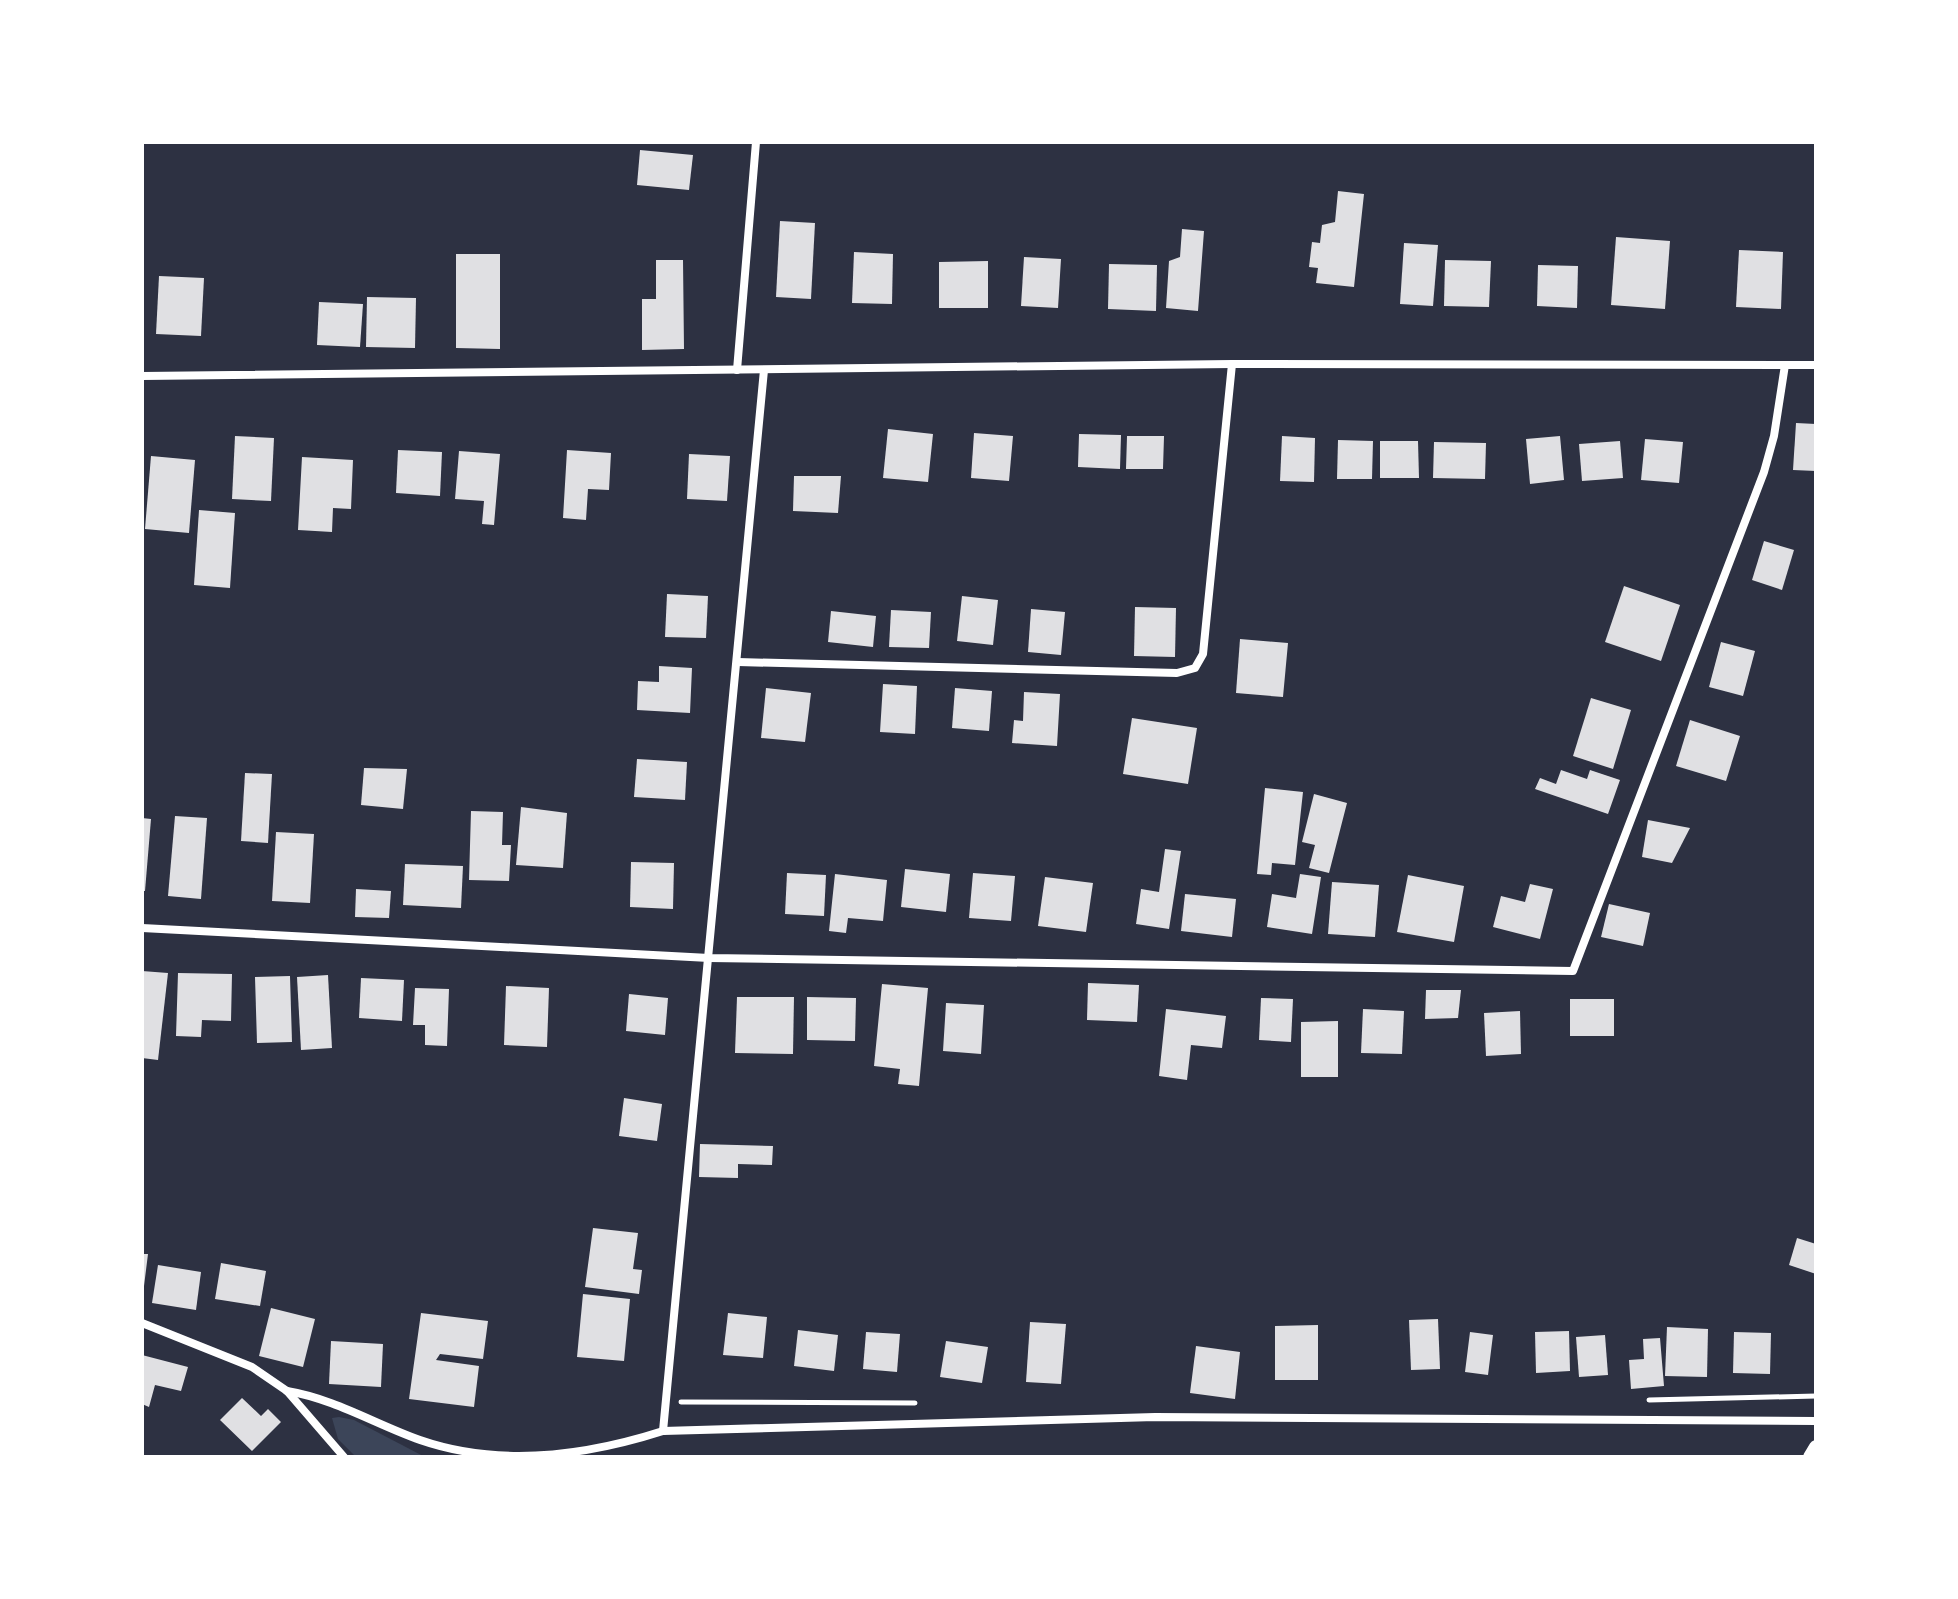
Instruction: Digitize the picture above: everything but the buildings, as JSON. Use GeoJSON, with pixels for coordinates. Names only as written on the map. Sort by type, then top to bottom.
{"type":"FeatureCollection","features":[{"type":"Feature","properties":{"kind":"street"},"geometry":{"type":"LineString","coordinates":[[737,370],[756,142]]}},
{"type":"Feature","properties":{"kind":"street"},"geometry":{"type":"LineString","coordinates":[[142,376],[1232,364],[1816,365]]}},
{"type":"Feature","properties":{"kind":"street"},"geometry":{"type":"LineString","coordinates":[[738,662],[1177,673],[1195,668],[1203,654],[1232,364]]}},
{"type":"Feature","properties":{"kind":"street"},"geometry":{"type":"LineString","coordinates":[[142,928],[709,958],[1573,971],[1764,472],[1774,436],[1785,365]]}},
{"type":"Feature","properties":{"kind":"street"},"geometry":{"type":"LineString","coordinates":[[663,1431],[764,370]]}},
{"type":"Feature","properties":{"kind":"street"},"geometry":{"type":"LineString","coordinates":[[142,1323],[252,1367],[287,1391],[344,1457]]}},
{"type":"Feature","properties":{"kind":"street"},"geometry":{"type":"LineString","coordinates":[[287,1391],[325,1399],[419,1439],[472,1452],[570,1453],[614,1446],[663,1431],[1155,1417],[1816,1421]]}},
{"type":"Feature","properties":{"kind":"street"},"geometry":{"type":"LineString","coordinates":[[1810,1457],[1816,1447]]}},
{"type":"Feature","properties":{"kind":"shaded area"},"geometry":{"type":"Polygon","coordinates":[[[332,1418],[354,1420],[425,1457],[356,1457],[338,1439],[332,1418]]]}}]}
